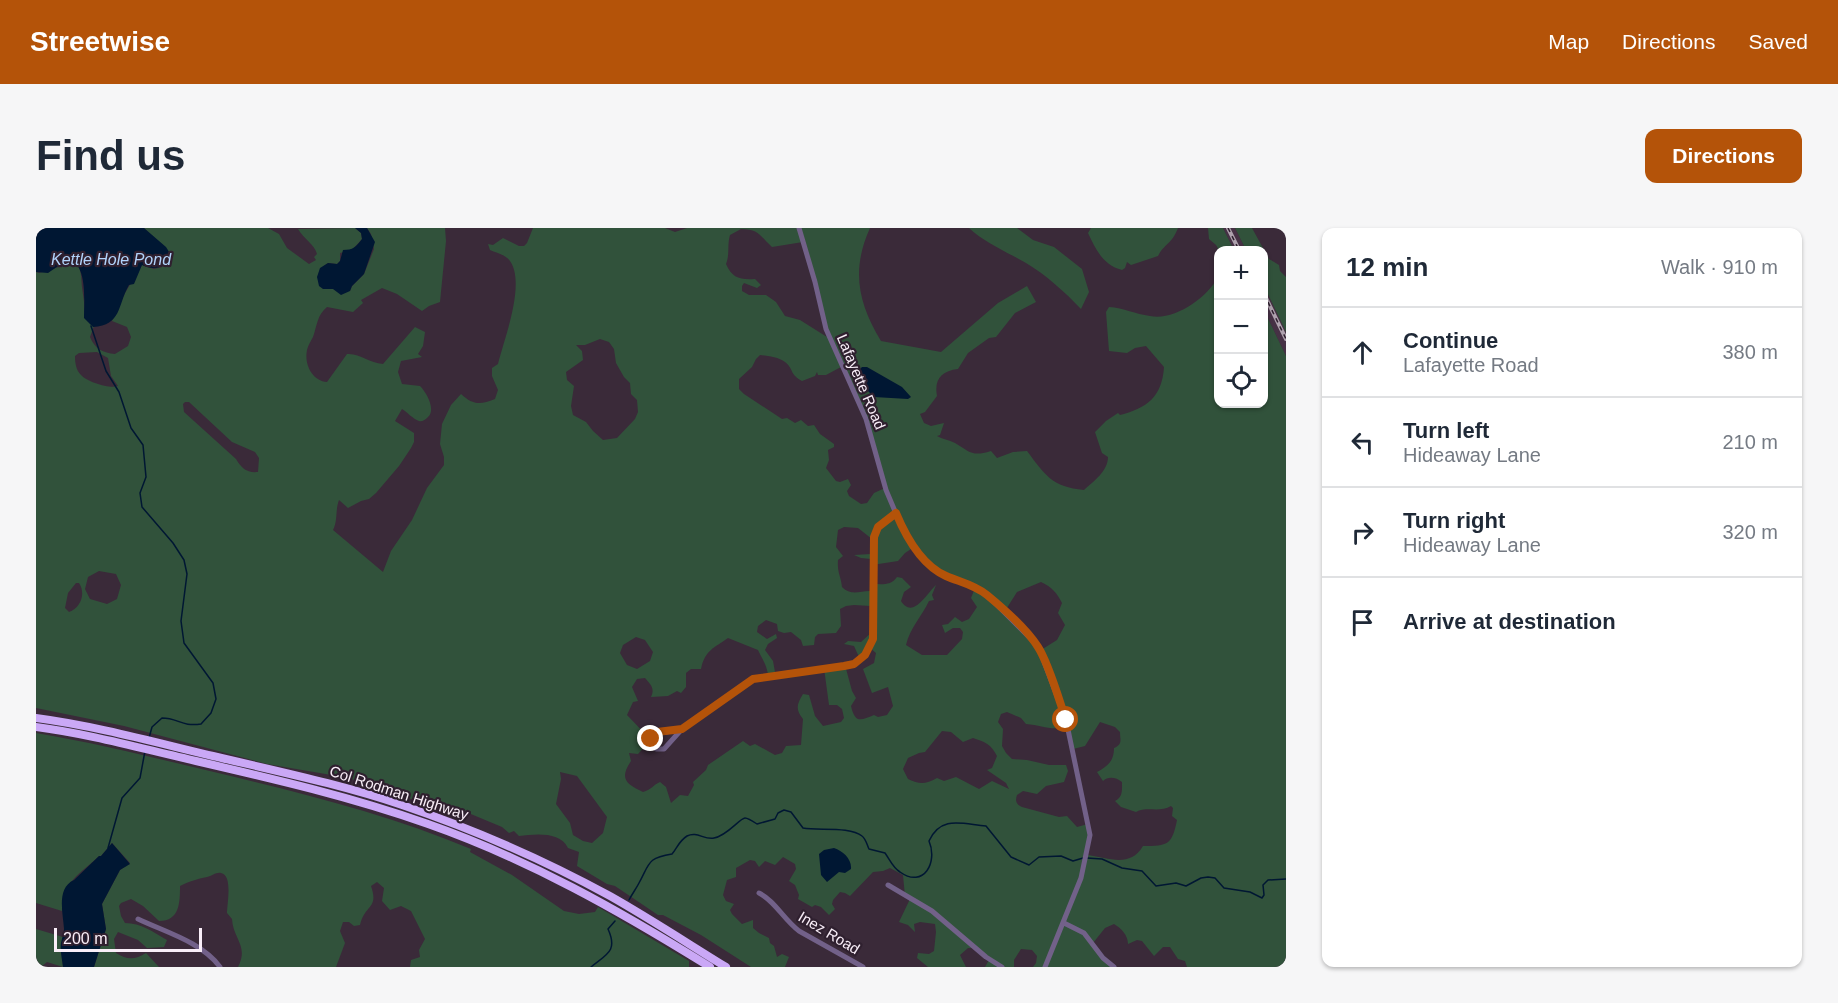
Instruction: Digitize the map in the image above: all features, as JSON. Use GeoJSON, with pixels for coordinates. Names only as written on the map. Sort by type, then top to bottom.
{"type":"FeatureCollection","features":[{"type":"Feature","properties":{"kind":"highway","name":"Col Rodman Highway"},"geometry":{"type":"LineString","coordinates":[[36,718],[311,788],[430,825],[525,864],[594,897],[661,935],[710,967]]}},
{"type":"Feature","properties":{"kind":"highway","name":"Col Rodman Highway"},"geometry":{"type":"LineString","coordinates":[[36,727],[147,745],[321,782],[402,805],[523,853],[586,883],[726,967]]}},
{"type":"Feature","properties":{"kind":"street","name":"Lafayette Road"},"geometry":{"type":"LineString","coordinates":[[799,228],[826,329],[866,419],[886,490],[896,513],[915,548],[928,564],[944,575],[971,585],[987,595],[1023,629],[1039,648],[1069,730],[1090,835],[1081,878],[1045,967]]}},
{"type":"Feature","properties":{"kind":"street"},"geometry":{"type":"LineString","coordinates":[[682,729],[655,734],[651,739],[652,745],[659,750],[664,749],[682,729],[753,679],[854,664],[865,655],[870,647],[873,629],[874,537],[878,527],[896,513]]}},
{"type":"Feature","properties":{"kind":"street"},"geometry":{"type":"LineString","coordinates":[[888,885],[932,911],[986,957],[1002,967]]}},
{"type":"Feature","properties":{"kind":"street","name":"Inez Road"},"geometry":{"type":"LineString","coordinates":[[759,893],[767,898],[799,931],[863,967]]}},
{"type":"Feature","properties":{"kind":"street"},"geometry":{"type":"LineString","coordinates":[[138,919],[202,950],[220,967]]}},
{"type":"Feature","properties":{"kind":"street"},"geometry":{"type":"LineString","coordinates":[[1064,923],[1084,933],[1103,958],[1114,967]]}},
{"type":"Feature","properties":{"kind":"shaded area"},"geometry":{"type":"Polygon","coordinates":[[[1223,228],[1235,228],[1244,246],[1232,246],[1223,228]]]}},
{"type":"Feature","properties":{"kind":"shaded area"},"geometry":{"type":"Polygon","coordinates":[[[1268,294],[1286,332],[1286,356],[1268,318],[1268,294]]]}},
{"type":"Feature","properties":{"kind":"green space"},"geometry":{"type":"Polygon","coordinates":[[[144,228],[268,228],[279,234],[287,248],[309,264],[316,260],[314,257],[317,254],[298,229],[355,228],[361,233],[362,239],[352,250],[340,253],[340,261],[337,264],[328,263],[324,266],[333,289],[350,291],[364,274],[374,249],[371,234],[367,228],[445,228],[446,241],[440,302],[422,311],[397,294],[382,288],[361,300],[363,303],[353,312],[327,307],[319,317],[306,355],[313,375],[327,382],[347,354],[383,364],[415,327],[425,332],[423,346],[418,354],[422,357],[401,361],[398,372],[402,384],[420,386],[423,389],[430,402],[430,414],[425,420],[420,421],[402,409],[395,421],[414,433],[411,448],[399,466],[369,499],[348,508],[339,500],[333,530],[383,572],[391,551],[412,520],[427,488],[444,465],[440,444],[442,424],[451,405],[461,394],[477,403],[495,399],[498,390],[492,376],[492,368],[498,364],[509,326],[516,283],[510,261],[490,250],[488,244],[493,245],[503,238],[524,246],[533,228],[665,228],[675,232],[687,228],[870,228],[860,258],[860,286],[862,300],[881,341],[941,352],[998,303],[1027,286],[1036,302],[1015,313],[996,337],[989,338],[968,353],[958,369],[943,374],[938,381],[937,396],[925,412],[920,414],[924,423],[931,426],[944,423],[940,435],[937,436],[968,451],[979,454],[991,451],[997,458],[1013,452],[1027,451],[1039,467],[1057,483],[1084,490],[1106,467],[1108,457],[1102,453],[1095,432],[1118,413],[1120,415],[1145,405],[1156,394],[1163,377],[1164,367],[1146,346],[1135,348],[1127,353],[1109,351],[1106,312],[1109,307],[1150,316],[1169,315],[1198,300],[1214,283],[1214,408],[1268,408],[1268,318],[1286,356],[1286,967],[1187,967],[1185,961],[1178,959],[1170,947],[1163,947],[1154,956],[1142,941],[1137,940],[1128,944],[1124,932],[1114,924],[1105,928],[1093,943],[1101,956],[1116,967],[1033,967],[1037,956],[1032,950],[1021,949],[1014,960],[1014,967],[985,967],[989,960],[976,948],[968,948],[960,955],[966,967],[928,967],[917,958],[918,953],[929,954],[934,951],[935,924],[920,922],[914,924],[915,932],[908,925],[899,922],[910,899],[905,896],[903,875],[890,868],[873,872],[850,896],[840,892],[833,900],[832,904],[835,909],[829,915],[821,907],[815,905],[812,907],[798,899],[799,895],[795,885],[789,881],[796,869],[795,864],[783,857],[775,865],[765,861],[759,867],[755,861],[750,860],[736,868],[736,877],[727,880],[723,895],[726,901],[734,904],[730,910],[732,914],[742,924],[753,920],[753,928],[769,938],[777,957],[782,954],[789,957],[785,967],[751,967],[701,935],[663,915],[658,915],[615,886],[607,884],[577,866],[579,852],[568,848],[553,836],[539,834],[519,836],[514,831],[509,833],[502,827],[466,812],[391,794],[349,778],[267,764],[124,726],[36,708],[36,272],[59,267],[67,260],[76,263],[81,273],[84,312],[94,326],[90,337],[100,350],[115,354],[128,346],[131,337],[127,327],[112,321],[125,293],[142,265],[154,269],[162,267],[169,260],[144,228]],[[741,229],[730,235],[726,264],[728,269],[737,277],[755,279],[761,285],[757,288],[744,283],[742,291],[749,295],[766,295],[776,302],[785,316],[800,320],[827,337],[803,242],[772,247],[762,236],[747,229],[741,229]],[[600,339],[585,345],[576,345],[582,351],[583,360],[566,372],[567,380],[574,386],[571,406],[573,415],[586,422],[603,440],[617,438],[635,419],[638,412],[637,400],[631,394],[630,383],[616,363],[614,349],[609,342],[600,339]],[[97,352],[79,353],[75,356],[77,369],[84,378],[104,386],[118,386],[111,376],[108,358],[97,352]],[[760,355],[752,367],[739,379],[739,389],[782,419],[787,418],[795,423],[801,420],[808,426],[814,425],[820,434],[834,444],[834,447],[828,450],[829,460],[826,468],[836,481],[848,479],[851,485],[847,491],[849,496],[861,504],[867,503],[874,493],[885,488],[874,442],[841,367],[826,375],[818,375],[817,372],[815,376],[802,381],[782,360],[773,357],[760,355]],[[189,402],[183,404],[184,412],[245,470],[258,472],[259,458],[255,452],[232,442],[189,402]],[[844,527],[838,530],[836,547],[843,556],[838,560],[842,587],[849,591],[870,591],[872,584],[886,584],[897,577],[902,578],[911,587],[904,592],[901,601],[910,608],[920,603],[936,585],[932,595],[934,600],[929,601],[910,633],[906,645],[922,655],[947,655],[962,639],[963,632],[960,628],[953,628],[945,633],[942,625],[948,624],[955,617],[962,622],[969,619],[977,607],[971,598],[975,588],[939,572],[914,547],[898,561],[872,565],[871,559],[854,555],[871,554],[872,539],[858,528],[844,527]],[[99,571],[88,577],[85,589],[90,599],[107,604],[117,599],[121,585],[116,574],[99,571]],[[1041,582],[1017,592],[1005,611],[1041,650],[1057,640],[1065,625],[1058,613],[1062,603],[1060,599],[1051,588],[1041,582]],[[76,583],[68,593],[65,608],[69,612],[79,604],[82,591],[79,583],[76,583]],[[854,605],[840,609],[841,626],[836,633],[818,634],[814,645],[803,646],[801,640],[791,632],[778,631],[777,624],[766,620],[758,626],[757,632],[767,639],[776,634],[777,638],[768,644],[765,650],[773,661],[775,672],[768,674],[758,650],[728,638],[708,653],[701,669],[691,669],[686,673],[686,687],[681,693],[677,691],[668,696],[651,697],[652,689],[649,683],[645,678],[637,679],[632,687],[638,701],[633,702],[627,715],[651,740],[638,754],[629,753],[631,761],[625,772],[626,780],[643,792],[660,782],[666,787],[671,803],[680,795],[688,796],[694,785],[693,782],[706,770],[708,765],[743,741],[750,746],[755,744],[775,755],[782,753],[786,746],[801,745],[803,719],[798,707],[803,694],[809,695],[815,716],[823,726],[841,722],[844,718],[842,709],[837,705],[829,705],[824,668],[845,665],[856,698],[851,706],[856,718],[887,715],[893,706],[888,687],[872,693],[863,669],[874,663],[876,653],[869,647],[859,657],[854,646],[844,644],[848,641],[861,642],[872,632],[871,606],[854,605]],[[636,637],[623,645],[620,653],[627,665],[637,669],[650,661],[653,652],[645,640],[636,637]],[[1007,712],[1001,714],[998,722],[1003,729],[1002,746],[1012,759],[1049,765],[1066,765],[1068,771],[1064,782],[1046,786],[1037,794],[1023,791],[1017,795],[1016,801],[1022,807],[1059,817],[1067,816],[1077,827],[1088,824],[1088,855],[1125,859],[1138,853],[1143,846],[1163,844],[1171,839],[1177,820],[1172,816],[1171,806],[1136,812],[1121,807],[1115,801],[1121,795],[1122,782],[1112,778],[1103,781],[1097,772],[1110,763],[1114,748],[1120,743],[1120,732],[1115,727],[1100,722],[1085,746],[1073,749],[1066,727],[1051,728],[1026,724],[1021,718],[1007,712]],[[942,731],[925,752],[908,758],[903,769],[908,779],[926,783],[937,778],[944,781],[956,777],[979,789],[992,781],[1009,789],[1006,783],[987,770],[992,768],[997,756],[987,744],[981,741],[973,738],[963,742],[951,732],[942,731]],[[560,772],[561,779],[556,804],[570,823],[573,835],[592,843],[603,833],[607,817],[577,776],[560,772]]]}},
{"type":"Feature","properties":{"kind":"green space"},"geometry":{"type":"Polygon","coordinates":[[[969,228],[1017,228],[1033,240],[1054,247],[1082,269],[1089,292],[1081,309],[1041,273],[989,243],[969,228]]]}},
{"type":"Feature","properties":{"kind":"green space"},"geometry":{"type":"Polygon","coordinates":[[[1091,228],[1178,228],[1158,256],[1131,265],[1127,262],[1122,270],[1115,268],[1101,256],[1088,233],[1091,228]]]}},
{"type":"Feature","properties":{"kind":"green space"},"geometry":{"type":"Polygon","coordinates":[[[1208,228],[1223,228],[1232,246],[1217,246],[1209,239],[1208,228]]]}},
{"type":"Feature","properties":{"kind":"green space"},"geometry":{"type":"Polygon","coordinates":[[[1235,228],[1252,228],[1262,246],[1244,246],[1235,228]]]}},
{"type":"Feature","properties":{"kind":"green space"},"geometry":{"type":"Polygon","coordinates":[[[1268,257],[1279,265],[1280,271],[1286,277],[1286,332],[1268,294],[1268,257]]]}},
{"type":"Feature","properties":{"kind":"green space"},"geometry":{"type":"Polygon","coordinates":[[[36,733],[81,741],[279,788],[408,825],[471,849],[470,852],[512,875],[564,911],[579,914],[595,912],[598,907],[689,961],[689,967],[410,967],[411,960],[420,957],[419,950],[425,939],[411,911],[401,906],[390,910],[382,901],[384,888],[377,882],[371,886],[372,903],[360,925],[354,926],[349,922],[343,922],[340,931],[345,943],[336,967],[238,967],[241,960],[241,948],[232,919],[227,913],[227,879],[225,875],[219,873],[180,886],[177,910],[171,918],[166,920],[159,921],[143,906],[131,899],[119,906],[125,923],[142,926],[167,940],[164,947],[147,948],[138,940],[118,932],[114,939],[116,953],[131,958],[146,953],[159,967],[94,967],[106,929],[102,904],[120,870],[130,863],[112,843],[68,886],[62,911],[36,903],[36,733]]]}},
{"type":"Feature","properties":{"kind":"green space"},"geometry":{"type":"Polygon","coordinates":[[[36,929],[63,937],[61,946],[63,967],[47,962],[41,967],[36,967],[36,929]]]}},
{"type":"Feature","properties":{"kind":"water","name":"Kettle Hole Pond"},"geometry":{"type":"Polygon","coordinates":[[[36,228],[144,228],[166,247],[171,255],[166,263],[159,267],[151,268],[142,265],[134,284],[129,285],[114,318],[109,323],[93,327],[84,318],[82,275],[74,262],[67,260],[48,273],[36,272],[36,228]]]}},
{"type":"Feature","properties":{"kind":"water"},"geometry":{"type":"Polygon","coordinates":[[[355,228],[367,228],[375,242],[364,274],[350,291],[341,295],[333,289],[323,289],[319,286],[317,277],[320,268],[328,263],[337,264],[343,250],[352,249],[358,244],[362,239],[361,233],[355,228]]]}},
{"type":"Feature","properties":{"kind":"water"},"geometry":{"type":"Polygon","coordinates":[[[862,367],[867,367],[902,387],[911,397],[908,399],[874,397],[857,380],[856,373],[862,367]]]}},
{"type":"Feature","properties":{"kind":"water"},"geometry":{"type":"Polygon","coordinates":[[[112,843],[130,864],[120,870],[102,904],[106,929],[94,967],[63,967],[61,955],[64,931],[62,901],[65,889],[112,843]]]}},
{"type":"Feature","properties":{"kind":"water"},"geometry":{"type":"Polygon","coordinates":[[[834,848],[846,856],[851,869],[845,873],[839,872],[827,882],[821,875],[819,854],[824,850],[834,848]]]}},
{"type":"Feature","properties":{"kind":"waterway"},"geometry":{"type":"LineString","coordinates":[[91,326],[106,371],[119,392],[131,428],[143,445],[146,477],[140,493],[142,507],[173,543],[184,560],[187,574],[181,621],[184,643],[213,683],[216,699],[211,713],[201,724],[189,724],[162,718],[152,727],[149,738]]}},
{"type":"Feature","properties":{"kind":"waterway"},"geometry":{"type":"LineString","coordinates":[[108,848],[122,798],[140,778],[145,751]]}},
{"type":"Feature","properties":{"kind":"waterway"},"geometry":{"type":"LineString","coordinates":[[629,900],[650,863],[658,857],[672,854],[687,836],[694,834],[707,838],[719,837],[745,818],[757,824],[775,819],[778,813],[784,810],[791,812],[803,828],[857,833],[863,837],[869,849],[885,853],[895,868],[909,876],[916,877],[927,871],[932,857],[929,841],[940,827],[953,823],[986,826],[1011,857],[1029,865],[1039,857],[1061,856],[1073,861],[1083,858]]}},
{"type":"Feature","properties":{"kind":"waterway"},"geometry":{"type":"LineString","coordinates":[[1087,858],[1102,859],[1122,868],[1142,871],[1156,886],[1176,883],[1186,886],[1208,877],[1215,878],[1224,888],[1250,892],[1262,898],[1263,885],[1268,880],[1286,879]]}},
{"type":"Feature","properties":{"kind":"waterway"},"geometry":{"type":"LineString","coordinates":[[591,967],[609,951],[612,942],[608,929],[615,921]]}},
{"type":"Feature","properties":{"kind":"railway"},"geometry":{"type":"LineString","coordinates":[[1228,228],[1237,246]]}},
{"type":"Feature","properties":{"kind":"railway"},"geometry":{"type":"LineString","coordinates":[[1267,300],[1286,339]]}},
{"type":"Feature","properties":{"kind":"route"},"geometry":{"type":"LineString","coordinates":[[651,739],[657,732],[682,729],[696,721],[753,679],[844,666],[860,660],[873,639],[874,537],[878,527],[896,513],[915,548],[928,564],[944,575],[971,585],[987,595],[1023,629],[1039,648],[1066,720]]}}]}
